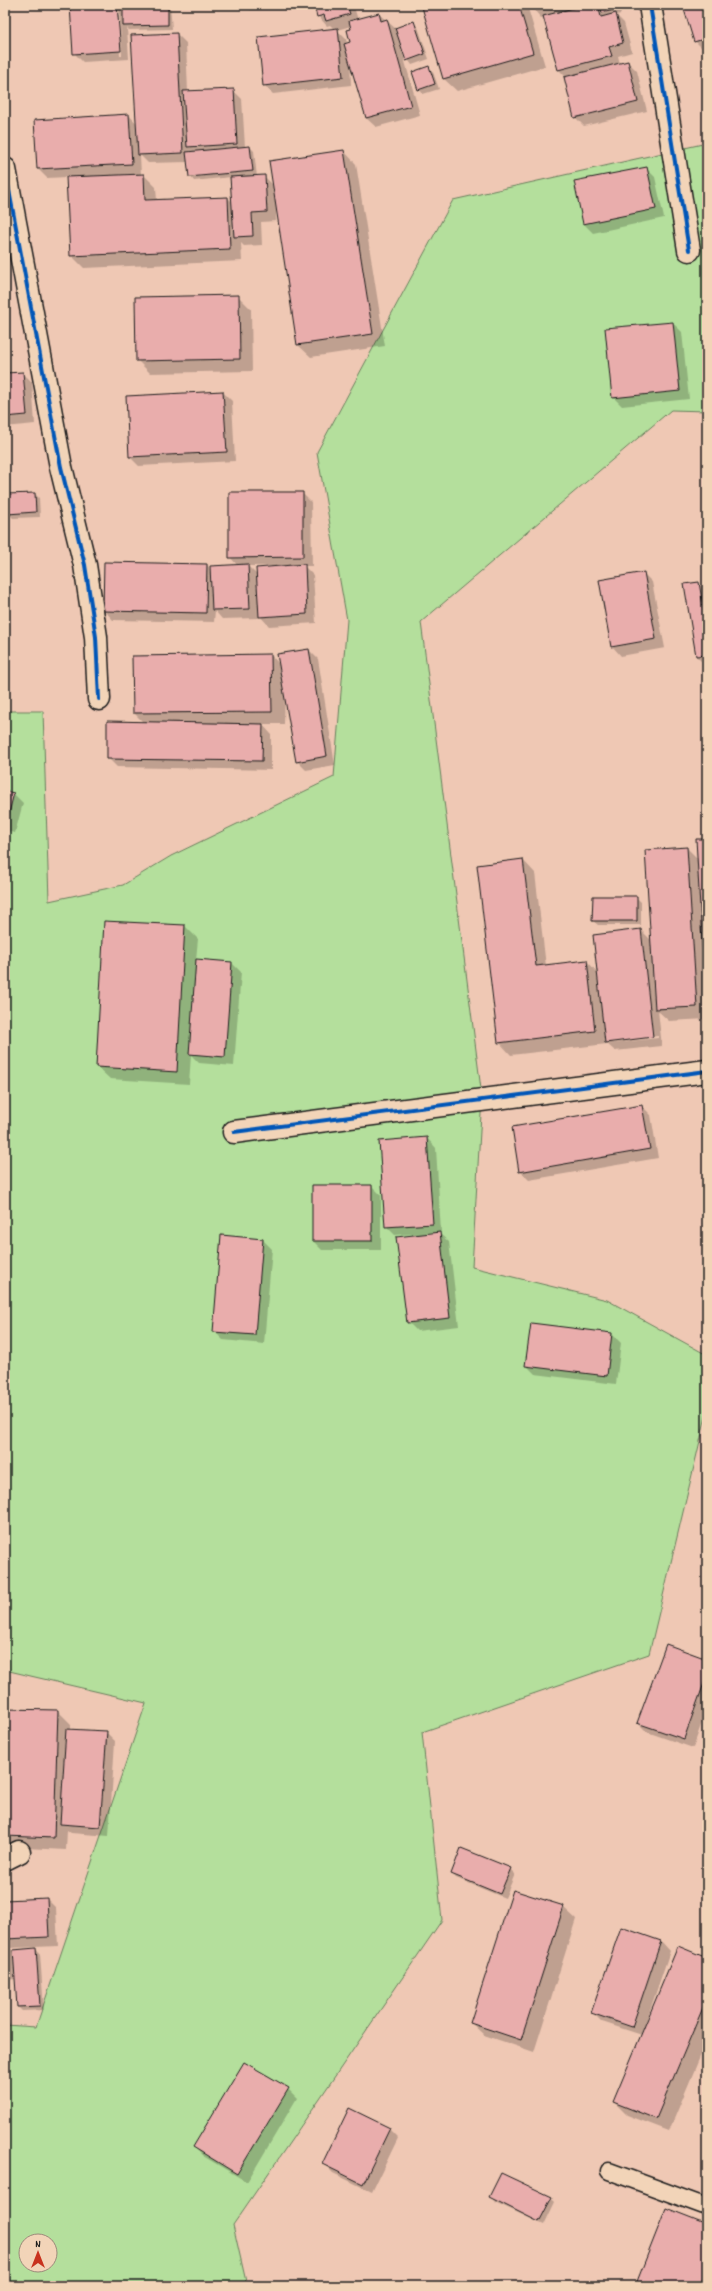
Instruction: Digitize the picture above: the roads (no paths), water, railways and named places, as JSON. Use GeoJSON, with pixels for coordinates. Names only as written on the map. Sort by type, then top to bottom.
{"type":"FeatureCollection","features":[{"type":"Feature","properties":{"kind":"street"},"geometry":{"type":"LineString","coordinates":[[650,5],[689,250]]}},
{"type":"Feature","properties":{"kind":"street"},"geometry":{"type":"LineString","coordinates":[[5,174],[61,467],[85,565],[96,638],[99,699]]}},
{"type":"Feature","properties":{"kind":"street"},"geometry":{"type":"LineString","coordinates":[[234,1132],[707,1071]]}},
{"type":"Feature","properties":{"kind":"lane"},"geometry":{"type":"LineString","coordinates":[[609,2172],[707,2207]]}}]}
